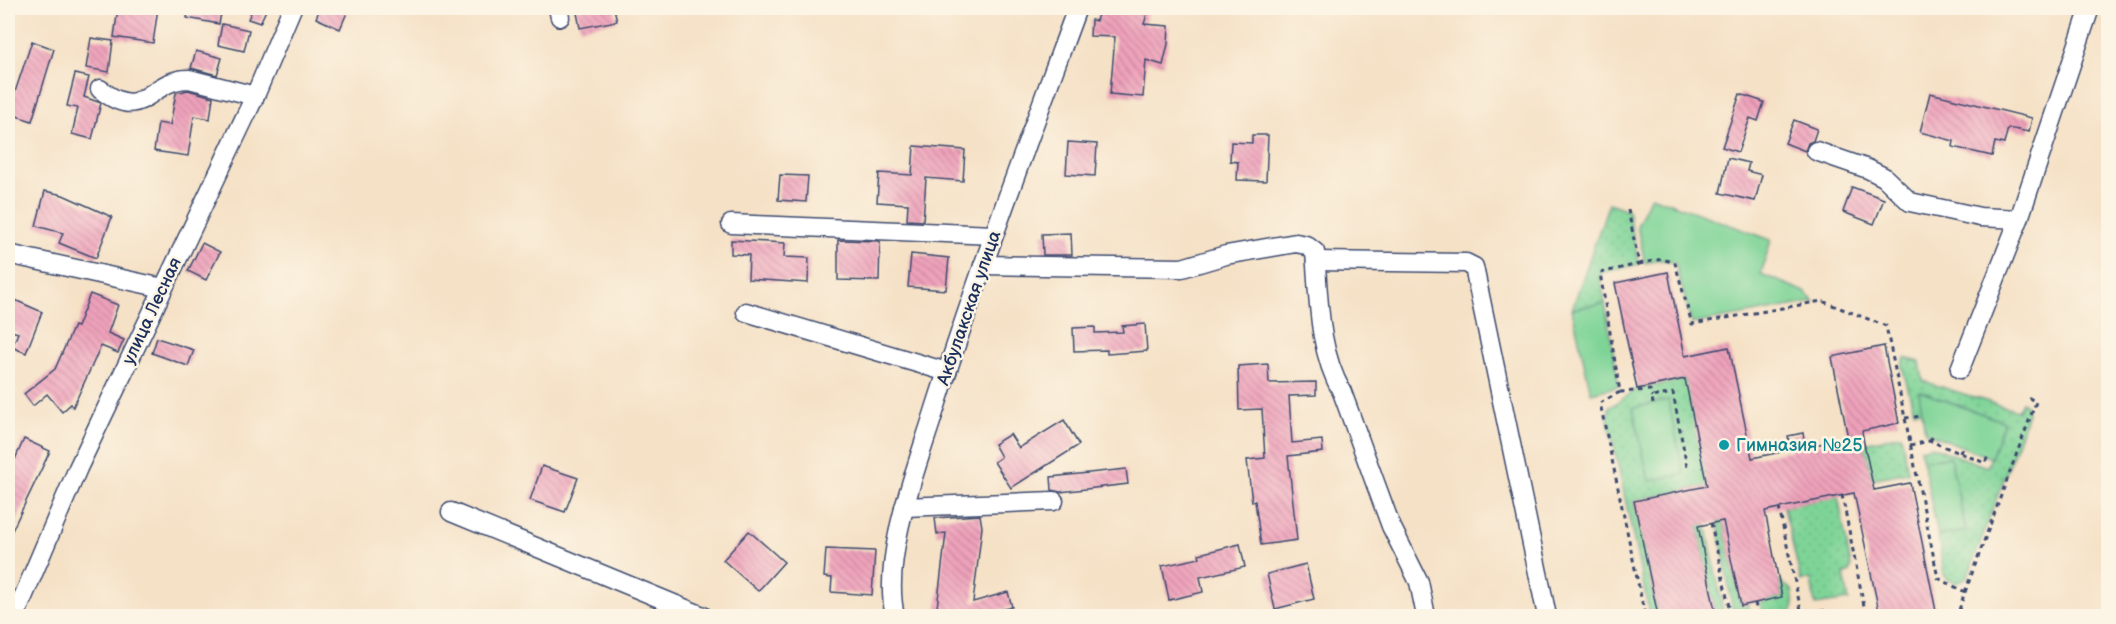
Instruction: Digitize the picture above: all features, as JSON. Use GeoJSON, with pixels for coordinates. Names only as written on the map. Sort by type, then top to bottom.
{"type":"FeatureCollection","features":[{"type":"Feature","properties":{"kind":"street","name":"улица Лесная"},"geometry":{"type":"LineString","coordinates":[[15,616],[78,468],[255,96],[292,8]]}},
{"type":"Feature","properties":{"kind":"street","name":"Акбулакская улица"},"geometry":{"type":"LineString","coordinates":[[895,616],[891,581],[904,507],[983,265],[1077,8]]}},
{"type":"Feature","properties":{"kind":"street"},"geometry":{"type":"LineString","coordinates":[[1960,369],[2019,219],[2090,8]]}},
{"type":"Feature","properties":{"kind":"street"},"geometry":{"type":"LineString","coordinates":[[99,89],[120,103],[127,104],[135,103],[174,81],[189,79],[255,96]]}},
{"type":"Feature","properties":{"kind":"street"},"geometry":{"type":"LineString","coordinates":[[1816,151],[1869,168],[1884,177],[1910,202],[1980,218],[2019,219]]}},
{"type":"Feature","properties":{"kind":"street"},"geometry":{"type":"LineString","coordinates":[[731,224],[994,236]]}},
{"type":"Feature","properties":{"kind":"street"},"geometry":{"type":"LineString","coordinates":[[983,265],[1182,268],[1226,255],[1296,243],[1306,245],[1315,252],[1324,348],[1391,526],[1419,582],[1426,616]]}},
{"type":"Feature","properties":{"kind":"street"},"geometry":{"type":"LineString","coordinates":[[8,254],[163,288]]}},
{"type":"Feature","properties":{"kind":"street"},"geometry":{"type":"LineString","coordinates":[[1316,261],[1466,263],[1474,267],[1547,616]]}},
{"type":"Feature","properties":{"kind":"street"},"geometry":{"type":"LineString","coordinates":[[746,312],[947,372]]}},
{"type":"Feature","properties":{"kind":"street"},"geometry":{"type":"LineString","coordinates":[[904,507],[1054,501]]}},
{"type":"Feature","properties":{"kind":"street"},"geometry":{"type":"LineString","coordinates":[[451,512],[703,616]]}},
{"type":"Feature","properties":{"kind":"path"},"geometry":{"type":"LineString","coordinates":[[1628,210],[1639,264]]}},
{"type":"Feature","properties":{"kind":"path"},"geometry":{"type":"LineString","coordinates":[[1620,393],[1600,273],[1662,260],[1675,263],[1692,324],[1822,301],[1886,326],[1938,578],[1965,592]]}},
{"type":"Feature","properties":{"kind":"path"},"geometry":{"type":"LineString","coordinates":[[1645,616],[1600,403],[1620,393],[1650,390],[1653,404]]}},
{"type":"Feature","properties":{"kind":"path"},"geometry":{"type":"LineString","coordinates":[[1652,397],[1672,393],[1687,467],[1683,467]]}},
{"type":"Feature","properties":{"kind":"path"},"geometry":{"type":"LineString","coordinates":[[1957,616],[2036,402],[2026,396]]}},
{"type":"Feature","properties":{"kind":"path"},"geometry":{"type":"LineString","coordinates":[[1905,418],[1923,416]]}},
{"type":"Feature","properties":{"kind":"path"},"geometry":{"type":"LineString","coordinates":[[1930,441],[1933,436]]}},
{"type":"Feature","properties":{"kind":"path"},"geometry":{"type":"LineString","coordinates":[[1910,445],[1930,441],[1985,463],[1988,456]]}},
{"type":"Feature","properties":{"kind":"path"},"geometry":{"type":"LineString","coordinates":[[1960,453],[1962,447]]}},
{"type":"Feature","properties":{"kind":"path"},"geometry":{"type":"LineString","coordinates":[[1842,495],[1866,616]]}},
{"type":"Feature","properties":{"kind":"path"},"geometry":{"type":"LineString","coordinates":[[1779,508],[1802,615]]}},
{"type":"Feature","properties":{"kind":"path"},"geometry":{"type":"LineString","coordinates":[[1711,523],[1731,616]]}},
{"type":"Feature","properties":{"kind":"path"},"geometry":{"type":"LineString","coordinates":[[1755,603],[1758,616]]}},
{"type":"Feature","properties":{"kind":"path"},"geometry":{"type":"LineString","coordinates":[[1794,616],[1827,610],[1828,616]]}},
{"type":"Feature","properties":{"kind":"green space"},"geometry":{"type":"Polygon","coordinates":[[[1651,196],[1771,240],[1761,274],[1805,292],[1814,302],[1692,324],[1675,263],[1662,260],[1645,263],[1637,226],[1651,196]]]}},
{"type":"Feature","properties":{"kind":"green space"},"geometry":{"type":"Polygon","coordinates":[[[1609,203],[1628,210],[1639,264],[1600,273],[1605,303],[1572,309],[1609,203]]]}},
{"type":"Feature","properties":{"kind":"green space"},"geometry":{"type":"Polygon","coordinates":[[[1605,303],[1619,386],[1591,393],[1572,309],[1605,303]]]}},
{"type":"Feature","properties":{"kind":"green space"},"geometry":{"type":"Polygon","coordinates":[[[1905,358],[1920,362],[1923,381],[2017,411],[2022,402],[2027,406],[2028,414],[1968,576],[1957,583],[1944,575],[1938,536],[1966,531],[1950,457],[1923,460],[1920,449],[1931,446],[1987,467],[2004,422],[1920,391],[1922,410],[1914,411],[1902,366],[1905,358]]]}},
{"type":"Feature","properties":{"kind":"green space"},"geometry":{"type":"Polygon","coordinates":[[[1685,379],[1745,484],[1690,489],[1634,501],[1658,616],[1650,616],[1608,418],[1609,408],[1637,389],[1685,379]]]}},
{"type":"Feature","properties":{"kind":"green space"},"geometry":{"type":"Polygon","coordinates":[[[1919,391],[2004,422],[1991,458],[1925,432],[1919,391]]]}},
{"type":"Feature","properties":{"kind":"green space"},"geometry":{"type":"Polygon","coordinates":[[[1668,400],[1684,474],[1649,481],[1633,408],[1668,400]]]}},
{"type":"Feature","properties":{"kind":"green space"},"geometry":{"type":"Polygon","coordinates":[[[1901,435],[1908,472],[1871,479],[1864,443],[1901,435]]]}},
{"type":"Feature","properties":{"kind":"green space"},"geometry":{"type":"Polygon","coordinates":[[[1950,457],[1966,531],[1938,536],[1923,460],[1950,457]]]}},
{"type":"Feature","properties":{"kind":"green space"},"geometry":{"type":"Polygon","coordinates":[[[1838,496],[1851,567],[1850,572],[1844,575],[1849,600],[1815,605],[1811,579],[1801,581],[1784,507],[1838,496]]]}},
{"type":"Feature","properties":{"kind":"green space"},"geometry":{"type":"Polygon","coordinates":[[[1723,521],[1741,605],[1748,604],[1751,616],[1737,616],[1733,612],[1718,522],[1723,521]]]}},
{"type":"Feature","properties":{"kind":"green space"},"geometry":{"type":"Polygon","coordinates":[[[1706,524],[1724,616],[1716,616],[1698,526],[1706,524]]]}},
{"type":"Feature","properties":{"kind":"green space"},"geometry":{"type":"Polygon","coordinates":[[[1779,581],[1792,590],[1794,606],[1790,613],[1763,616],[1760,602],[1782,597],[1779,581]]]}},
{"type":"Feature","properties":{"kind":"building"},"geometry":{"type":"Polygon","coordinates":[[[118,8],[158,8],[153,43],[114,37],[118,8]]]}},
{"type":"Feature","properties":{"kind":"building"},"geometry":{"type":"Polygon","coordinates":[[[189,8],[222,8],[219,24],[187,18],[189,8]]]}},
{"type":"Feature","properties":{"kind":"building"},"geometry":{"type":"Polygon","coordinates":[[[253,8],[267,8],[260,23],[248,19],[253,8]]]}},
{"type":"Feature","properties":{"kind":"building"},"geometry":{"type":"Polygon","coordinates":[[[320,8],[349,8],[340,29],[316,18],[320,8]]]}},
{"type":"Feature","properties":{"kind":"building"},"geometry":{"type":"Polygon","coordinates":[[[576,8],[614,8],[617,21],[580,28],[576,8]]]}},
{"type":"Feature","properties":{"kind":"building"},"geometry":{"type":"Polygon","coordinates":[[[1100,8],[1149,8],[1144,24],[1169,26],[1163,65],[1146,60],[1143,97],[1110,94],[1115,37],[1090,36],[1091,20],[1096,21],[1100,8]]]}},
{"type":"Feature","properties":{"kind":"building"},"geometry":{"type":"Polygon","coordinates":[[[222,24],[249,30],[244,51],[218,45],[222,24]]]}},
{"type":"Feature","properties":{"kind":"building"},"geometry":{"type":"Polygon","coordinates":[[[91,38],[113,41],[109,72],[86,68],[91,38]]]}},
{"type":"Feature","properties":{"kind":"building"},"geometry":{"type":"Polygon","coordinates":[[[32,41],[54,49],[32,121],[8,113],[32,41]]]}},
{"type":"Feature","properties":{"kind":"building"},"geometry":{"type":"Polygon","coordinates":[[[196,51],[222,58],[217,75],[191,68],[196,51]]]}},
{"type":"Feature","properties":{"kind":"building"},"geometry":{"type":"Polygon","coordinates":[[[75,74],[89,77],[84,97],[101,103],[92,139],[72,134],[78,108],[67,106],[75,74]]]}},
{"type":"Feature","properties":{"kind":"building"},"geometry":{"type":"Polygon","coordinates":[[[188,90],[213,97],[210,119],[194,116],[188,156],[154,151],[158,123],[170,125],[176,93],[188,90]]]}},
{"type":"Feature","properties":{"kind":"building"},"geometry":{"type":"Polygon","coordinates":[[[1930,93],[2032,118],[2029,132],[2008,128],[2004,144],[1995,142],[1992,156],[1953,147],[1954,141],[1920,132],[1930,93]]]}},
{"type":"Feature","properties":{"kind":"building"},"geometry":{"type":"Polygon","coordinates":[[[1740,94],[1764,102],[1758,121],[1750,118],[1738,152],[1722,147],[1740,94]]]}},
{"type":"Feature","properties":{"kind":"building"},"geometry":{"type":"Polygon","coordinates":[[[1794,120],[1817,129],[1813,141],[1808,143],[1805,151],[1785,143],[1794,120]]]}},
{"type":"Feature","properties":{"kind":"building"},"geometry":{"type":"Polygon","coordinates":[[[1252,135],[1268,135],[1266,181],[1237,180],[1238,162],[1230,161],[1231,142],[1252,143],[1252,135]]]}},
{"type":"Feature","properties":{"kind":"building"},"geometry":{"type":"Polygon","coordinates":[[[1068,142],[1097,144],[1095,176],[1066,174],[1068,142]]]}},
{"type":"Feature","properties":{"kind":"building"},"geometry":{"type":"Polygon","coordinates":[[[914,146],[965,150],[963,181],[926,178],[923,221],[907,220],[908,204],[877,202],[879,173],[912,175],[914,146]]]}},
{"type":"Feature","properties":{"kind":"building"},"geometry":{"type":"Polygon","coordinates":[[[1728,158],[1749,163],[1747,171],[1762,175],[1755,201],[1720,193],[1728,158]]]}},
{"type":"Feature","properties":{"kind":"building"},"geometry":{"type":"Polygon","coordinates":[[[780,175],[808,176],[806,202],[778,200],[780,175]]]}},
{"type":"Feature","properties":{"kind":"building"},"geometry":{"type":"Polygon","coordinates":[[[1852,187],[1884,199],[1874,224],[1843,212],[1852,187]]]}},
{"type":"Feature","properties":{"kind":"building"},"geometry":{"type":"Polygon","coordinates":[[[45,191],[63,195],[112,217],[96,258],[59,243],[63,233],[36,226],[45,191]]]}},
{"type":"Feature","properties":{"kind":"building"},"geometry":{"type":"Polygon","coordinates":[[[1071,233],[1072,255],[1043,255],[1042,234],[1071,233]]]}},
{"type":"Feature","properties":{"kind":"building"},"geometry":{"type":"Polygon","coordinates":[[[731,240],[785,243],[784,257],[809,258],[808,283],[748,279],[749,255],[731,254],[731,240]]]}},
{"type":"Feature","properties":{"kind":"building"},"geometry":{"type":"Polygon","coordinates":[[[838,240],[880,241],[879,281],[838,280],[838,240]]]}},
{"type":"Feature","properties":{"kind":"building"},"geometry":{"type":"Polygon","coordinates":[[[202,243],[220,252],[206,280],[188,271],[202,243]]]}},
{"type":"Feature","properties":{"kind":"building"},"geometry":{"type":"Polygon","coordinates":[[[911,254],[949,258],[946,290],[908,287],[911,254]]]}},
{"type":"Feature","properties":{"kind":"building","name":"Гимназия №25"},"geometry":{"type":"Polygon","coordinates":[[[1668,272],[1685,356],[1729,347],[1752,458],[1791,450],[1788,436],[1803,433],[1805,447],[1848,438],[1832,357],[1884,346],[1899,423],[1862,431],[1864,443],[1874,490],[1910,483],[1936,611],[1910,616],[1880,616],[1854,493],[1765,511],[1782,597],[1741,606],[1723,521],[1698,526],[1716,616],[1658,616],[1634,501],[1707,486],[1685,379],[1637,389],[1615,283],[1668,272]]]}},
{"type":"Feature","properties":{"kind":"building"},"geometry":{"type":"Polygon","coordinates":[[[90,294],[118,305],[108,333],[124,340],[118,353],[101,346],[73,407],[71,404],[62,412],[47,394],[33,406],[24,394],[55,369],[74,326],[77,327],[90,294]]]}},
{"type":"Feature","properties":{"kind":"building"},"geometry":{"type":"Polygon","coordinates":[[[8,297],[42,312],[26,353],[12,347],[18,333],[8,330],[8,297]]]}},
{"type":"Feature","properties":{"kind":"building"},"geometry":{"type":"Polygon","coordinates":[[[1145,324],[1147,351],[1107,354],[1107,350],[1074,351],[1073,328],[1095,327],[1095,333],[1123,332],[1122,326],[1145,324]]]}},
{"type":"Feature","properties":{"kind":"building"},"geometry":{"type":"Polygon","coordinates":[[[157,338],[194,350],[188,366],[152,353],[157,338]]]}},
{"type":"Feature","properties":{"kind":"building"},"geometry":{"type":"Polygon","coordinates":[[[1268,364],[1269,383],[1316,382],[1316,395],[1289,396],[1292,443],[1322,440],[1323,452],[1288,456],[1297,540],[1261,545],[1255,501],[1252,502],[1247,460],[1265,458],[1262,409],[1239,410],[1238,366],[1268,364]]]}},
{"type":"Feature","properties":{"kind":"building"},"geometry":{"type":"Polygon","coordinates":[[[1064,420],[1079,445],[1011,488],[994,462],[1001,457],[994,444],[1010,434],[1019,448],[1064,420]]]}},
{"type":"Feature","properties":{"kind":"building"},"geometry":{"type":"Polygon","coordinates":[[[24,439],[50,451],[8,539],[8,475],[24,439]]]}},
{"type":"Feature","properties":{"kind":"building"},"geometry":{"type":"Polygon","coordinates":[[[542,466],[578,478],[565,512],[530,500],[542,466]]]}},
{"type":"Feature","properties":{"kind":"building"},"geometry":{"type":"Polygon","coordinates":[[[1126,469],[1128,484],[1060,492],[1052,490],[1051,477],[1126,469]]]}},
{"type":"Feature","properties":{"kind":"building"},"geometry":{"type":"Polygon","coordinates":[[[980,515],[982,527],[973,602],[1008,592],[1012,607],[978,616],[936,616],[946,533],[937,534],[935,518],[980,515]]]}},
{"type":"Feature","properties":{"kind":"building"},"geometry":{"type":"Polygon","coordinates":[[[749,531],[784,562],[758,591],[723,560],[749,531]]]}},
{"type":"Feature","properties":{"kind":"building"},"geometry":{"type":"Polygon","coordinates":[[[1240,544],[1245,567],[1200,577],[1203,592],[1169,600],[1162,566],[1200,558],[1199,554],[1240,544]]]}},
{"type":"Feature","properties":{"kind":"building"},"geometry":{"type":"Polygon","coordinates":[[[826,549],[875,551],[872,595],[831,592],[832,578],[824,577],[826,549]]]}},
{"type":"Feature","properties":{"kind":"building"},"geometry":{"type":"Polygon","coordinates":[[[1306,564],[1314,599],[1275,609],[1267,574],[1306,564]]]}},
{"type":"Feature","properties":{"kind":"place","name":"Гимназия №25"},"geometry":{"type":"Point","coordinates":[1724,445]}}]}
